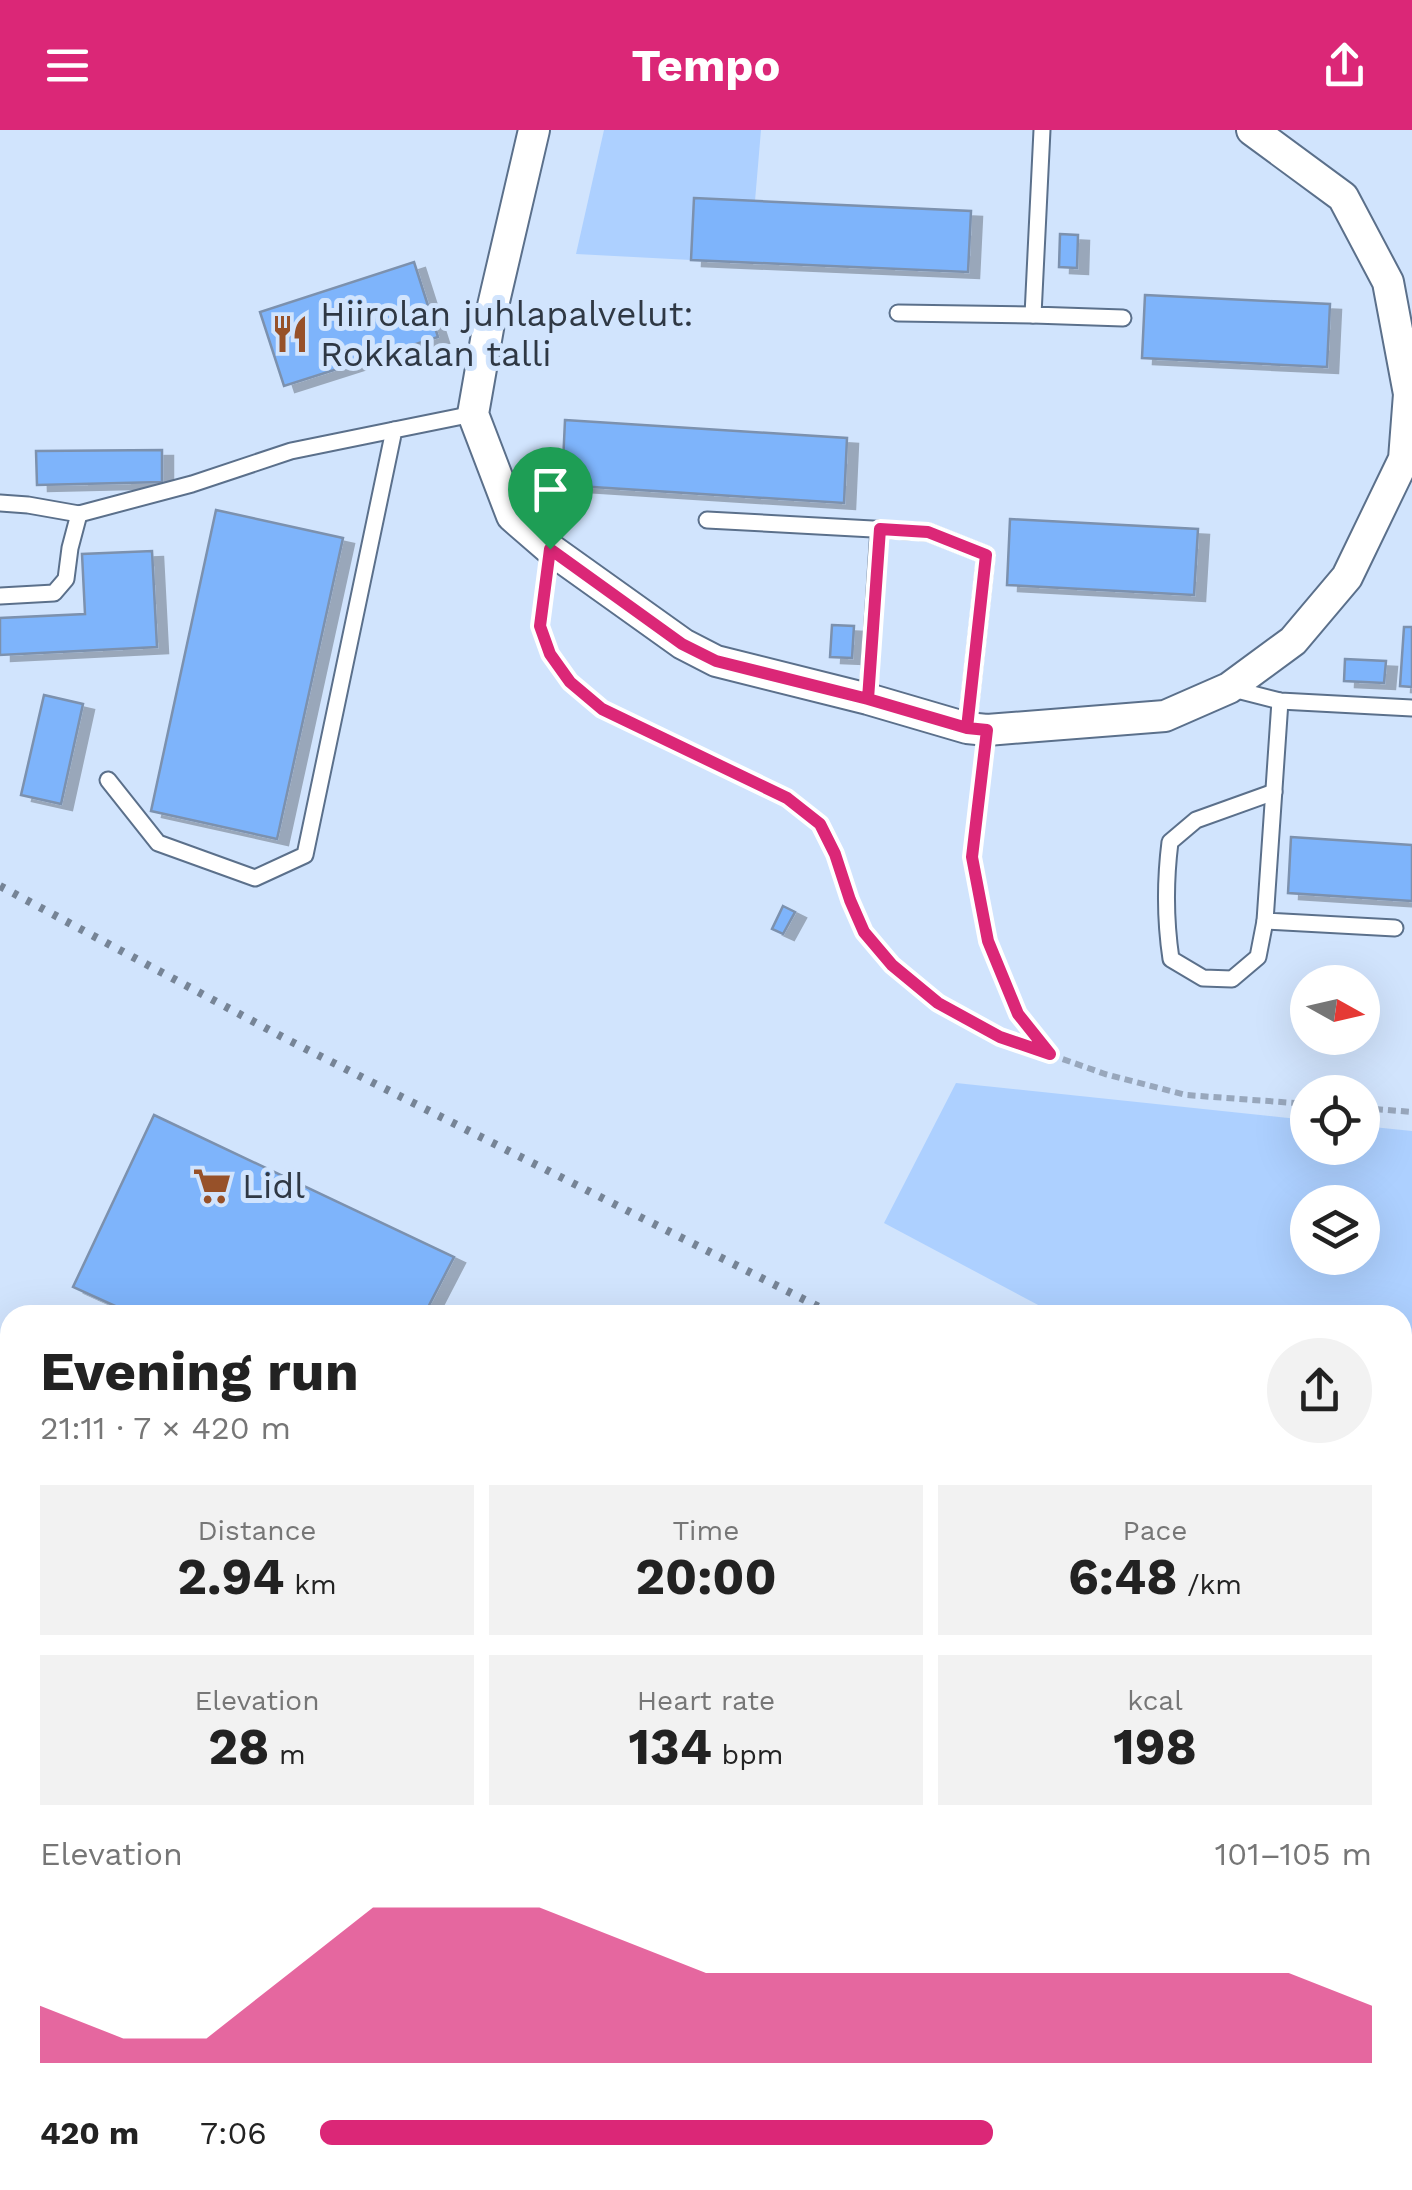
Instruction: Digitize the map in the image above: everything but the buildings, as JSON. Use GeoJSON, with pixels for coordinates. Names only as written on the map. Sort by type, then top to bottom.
{"type":"FeatureCollection","features":[{"type":"Feature","properties":{"kind":"street"},"geometry":{"type":"LineString","coordinates":[[534,130],[488,322],[474,414],[512,516],[550,549],[682,644],[716,661],[977,729],[1164,716],[1229,688],[1293,642],[1347,576],[1408,459],[1409,394],[1388,282],[1342,196],[1252,130]]}},
{"type":"Feature","properties":{"kind":"lane"},"geometry":{"type":"LineString","coordinates":[[1033,315],[1042,130]]}},
{"type":"Feature","properties":{"kind":"lane"},"geometry":{"type":"LineString","coordinates":[[898,312],[1123,318]]}},
{"type":"Feature","properties":{"kind":"lane"},"geometry":{"type":"LineString","coordinates":[[0,504],[79,514],[192,484],[291,450],[474,414]]}},
{"type":"Feature","properties":{"kind":"lane"},"geometry":{"type":"LineString","coordinates":[[108,780],[158,843],[255,878],[305,855],[394,430]]}},
{"type":"Feature","properties":{"kind":"lane"},"geometry":{"type":"LineString","coordinates":[[0,596],[54,593],[66,579],[79,514]]}},
{"type":"Feature","properties":{"kind":"lane"},"geometry":{"type":"LineString","coordinates":[[708,520],[928,532],[986,555],[977,729]]}},
{"type":"Feature","properties":{"kind":"lane"},"geometry":{"type":"LineString","coordinates":[[868,699],[880,529]]}},
{"type":"Feature","properties":{"kind":"lane"},"geometry":{"type":"LineString","coordinates":[[1229,688],[1280,701],[1412,708]]}},
{"type":"Feature","properties":{"kind":"lane"},"geometry":{"type":"LineString","coordinates":[[1274,792],[1196,820],[1170,842],[1165,880],[1170,959],[1203,978],[1232,979],[1258,958],[1266,921],[1280,701]]}},
{"type":"Feature","properties":{"kind":"lane"},"geometry":{"type":"LineString","coordinates":[[1266,921],[1395,928]]}},
{"type":"Feature","properties":{"kind":"path"},"geometry":{"type":"LineString","coordinates":[[550,549],[540,626],[550,654],[570,682],[602,709],[787,798],[820,824],[864,932],[892,965],[938,1003],[1000,1037],[1105,1074],[1186,1094],[1290,1103]]}},
{"type":"Feature","properties":{"kind":"path"},"geometry":{"type":"LineString","coordinates":[[977,729],[972,857],[988,941],[1018,1014],[1050,1054]]}},
{"type":"Feature","properties":{"kind":"path"},"geometry":{"type":"LineString","coordinates":[[1380,1109],[1412,1112]]}},
{"type":"Feature","properties":{"kind":"shaded area"},"geometry":{"type":"Polygon","coordinates":[[[604,130],[761,130],[755,201],[694,198],[691,260],[576,254],[604,130]]]}},
{"type":"Feature","properties":{"kind":"shaded area"},"geometry":{"type":"Polygon","coordinates":[[[956,1083],[1290,1118],[1290,1165],[1380,1165],[1380,1128],[1412,1131],[1412,1305],[1038,1305],[884,1223],[956,1083]]]}},
{"type":"Feature","properties":{"kind":"railway"},"geometry":{"type":"LineString","coordinates":[[0,886],[288,1040],[815,1305]]}},
{"type":"Feature","properties":{"kind":"place","name":"Hiirolan juhlapalvelut: Rokkalan talli"},"geometry":{"type":"Point","coordinates":[290,334]}},
{"type":"Feature","properties":{"kind":"place","name":"Lidl"},"geometry":{"type":"Point","coordinates":[212,1186]}},
{"type":"Feature","properties":{"kind":"route"},"geometry":{"type":"LineString","coordinates":[[550,549],[540,626],[550,654],[570,682],[602,709],[787,798],[820,824],[864,932],[892,965],[938,1003],[1000,1037],[1050,1054],[1018,1014],[988,941],[972,857],[987,730],[967,728],[868,699],[880,529],[928,532],[986,555],[967,728],[716,661],[682,644],[550,549]]}}]}
